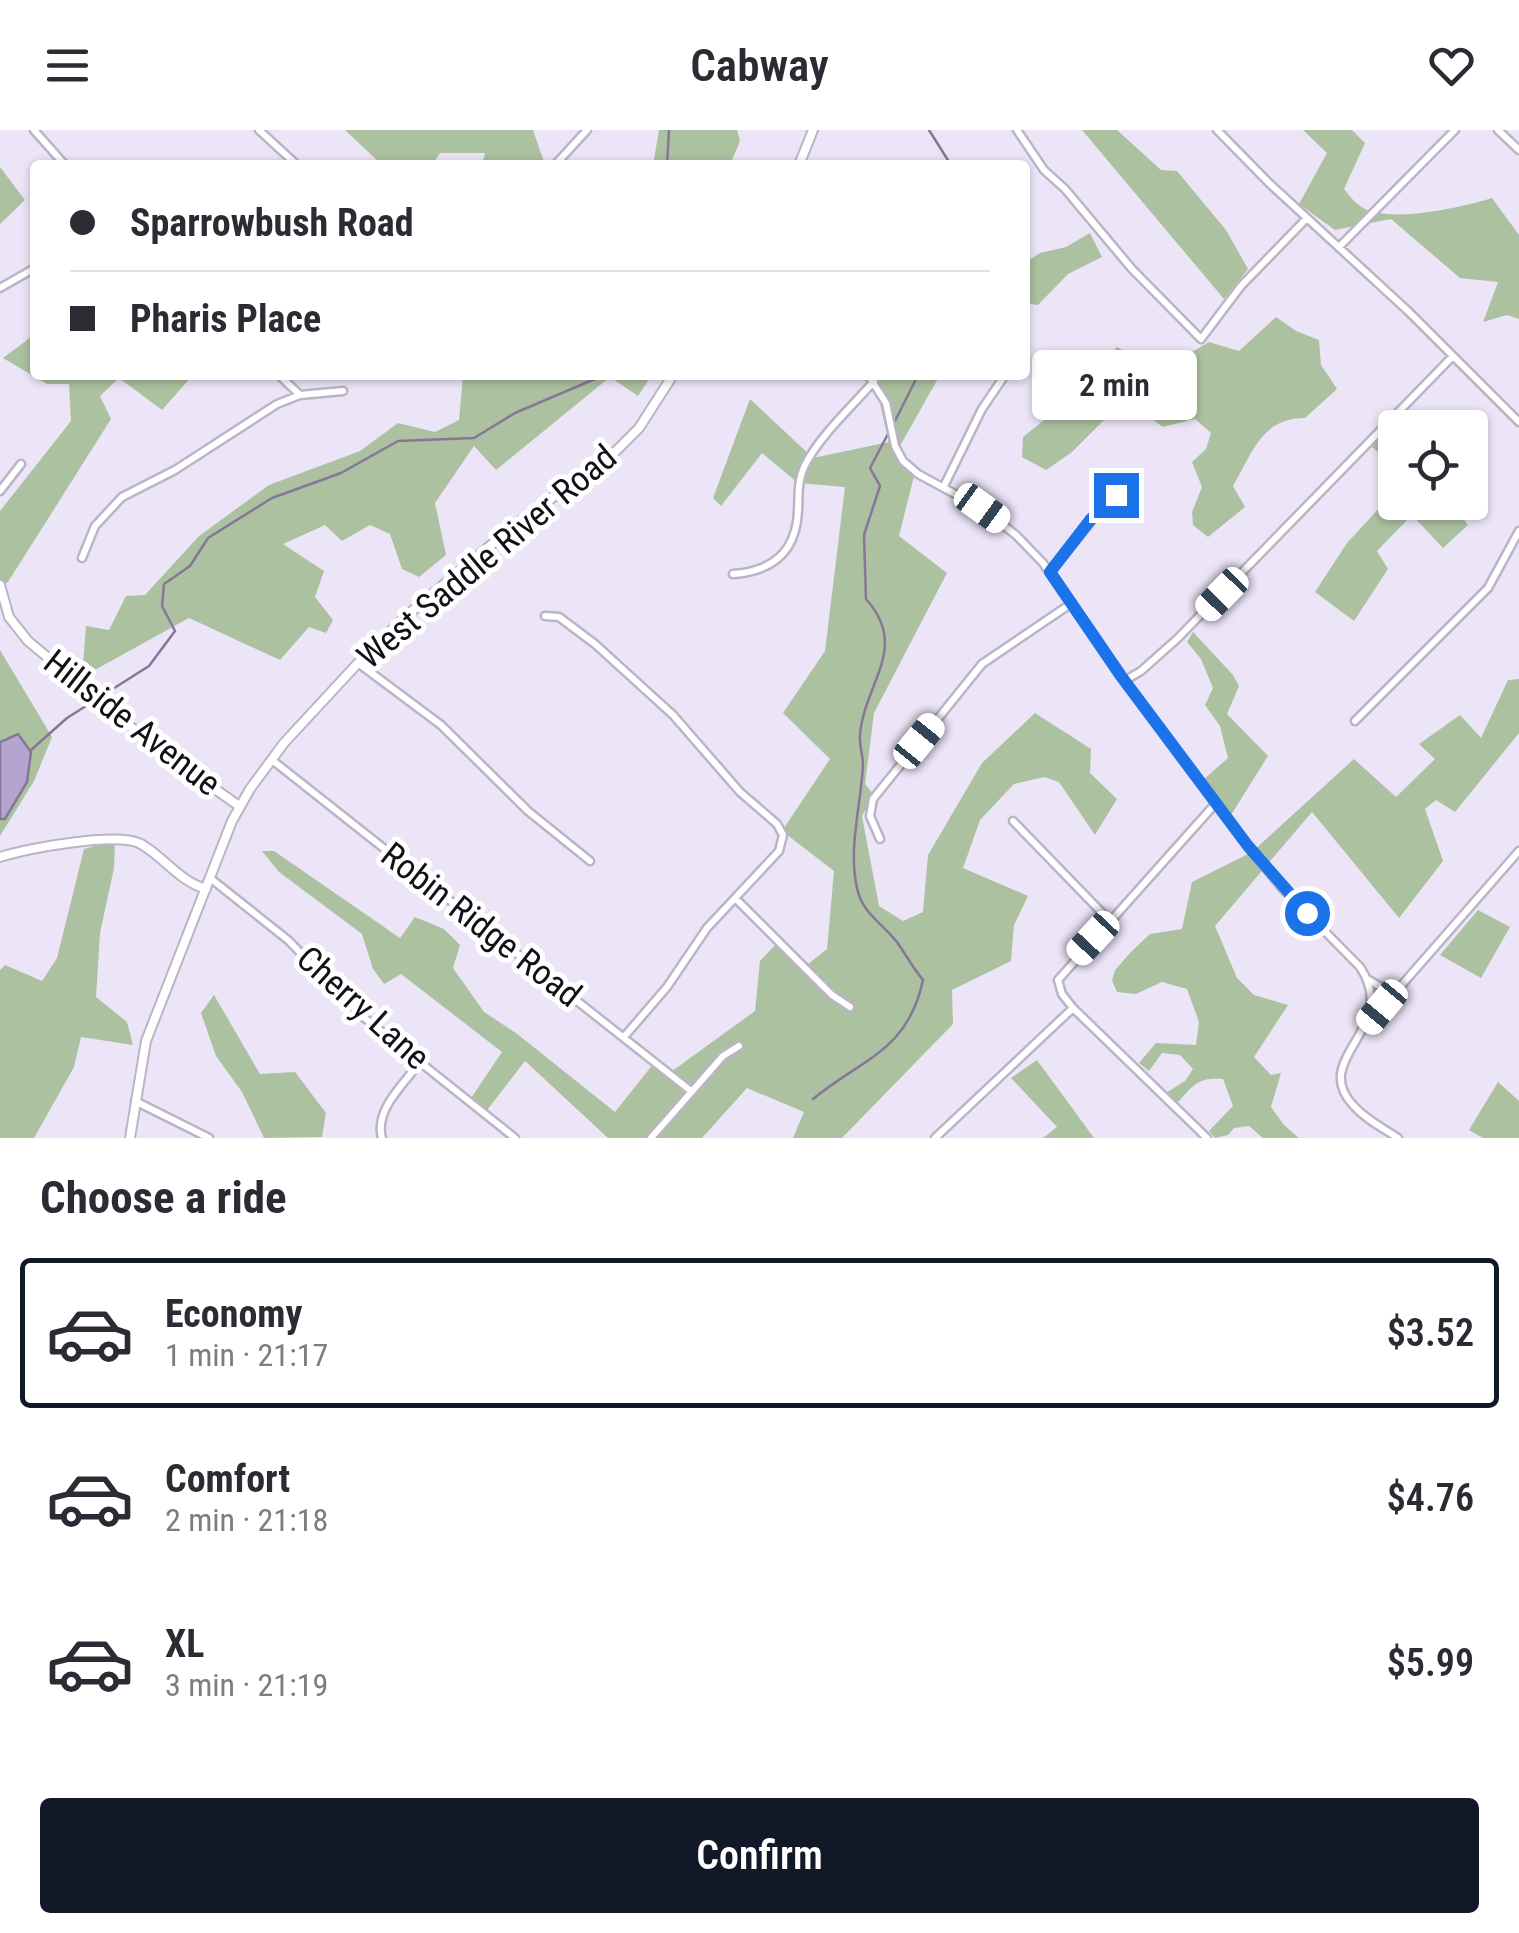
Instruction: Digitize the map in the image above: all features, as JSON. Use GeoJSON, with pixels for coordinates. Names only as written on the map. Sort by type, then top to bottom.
{"type":"FeatureCollection","features":[{"type":"Feature","properties":{"kind":"street"},"geometry":{"type":"LineString","coordinates":[[34,130],[61,160]]}},
{"type":"Feature","properties":{"kind":"street"},"geometry":{"type":"LineString","coordinates":[[260,130],[291,160]]}},
{"type":"Feature","properties":{"kind":"street"},"geometry":{"type":"LineString","coordinates":[[559,160],[587,130]]}},
{"type":"Feature","properties":{"kind":"street"},"geometry":{"type":"LineString","coordinates":[[801,160],[813,130]]}},
{"type":"Feature","properties":{"kind":"street"},"geometry":{"type":"LineString","coordinates":[[1017,130],[1044,170],[1125,262],[1201,339],[1241,286],[1306,218]]}},
{"type":"Feature","properties":{"kind":"street"},"geometry":{"type":"LineString","coordinates":[[1217,130],[1519,422]]}},
{"type":"Feature","properties":{"kind":"street"},"geometry":{"type":"LineString","coordinates":[[1340,246],[1455,130]]}},
{"type":"Feature","properties":{"kind":"street"},"geometry":{"type":"LineString","coordinates":[[1498,130],[1519,150]]}},
{"type":"Feature","properties":{"kind":"street"},"geometry":{"type":"LineString","coordinates":[[0,288],[30,271]]}},
{"type":"Feature","properties":{"kind":"street"},"geometry":{"type":"LineString","coordinates":[[1124,681],[1177,640],[1453,356]]}},
{"type":"Feature","properties":{"kind":"street"},"geometry":{"type":"LineString","coordinates":[[284,380],[300,396]]}},
{"type":"Feature","properties":{"kind":"street","name":"West Saddle River Road"},"geometry":{"type":"LineString","coordinates":[[130,1138],[146,1041],[239,806],[272,760],[358,663],[405,617],[515,524],[616,452],[639,428],[670,380]]}},
{"type":"Feature","properties":{"kind":"street"},"geometry":{"type":"LineString","coordinates":[[734,574],[765,568],[788,547],[797,517],[798,484],[806,463],[869,380]]}},
{"type":"Feature","properties":{"kind":"street"},"geometry":{"type":"LineString","coordinates":[[872,380],[891,420],[898,454],[908,466],[999,521],[1050,572],[1124,681],[1283,889],[1350,955],[1368,979],[1394,995]]}},
{"type":"Feature","properties":{"kind":"street"},"geometry":{"type":"LineString","coordinates":[[944,486],[982,409],[1002,380]]}},
{"type":"Feature","properties":{"kind":"street"},"geometry":{"type":"LineString","coordinates":[[82,558],[94,526],[122,497],[175,470],[266,410],[300,396],[342,391]]}},
{"type":"Feature","properties":{"kind":"street"},"geometry":{"type":"LineString","coordinates":[[0,491],[21,464]]}},
{"type":"Feature","properties":{"kind":"street"},"geometry":{"type":"LineString","coordinates":[[1050,572],[1102,508],[1136,482]]}},
{"type":"Feature","properties":{"kind":"street"},"geometry":{"type":"LineString","coordinates":[[1355,722],[1488,588],[1519,531]]}},
{"type":"Feature","properties":{"kind":"street","name":"Hillside Avenue"},"geometry":{"type":"LineString","coordinates":[[0,585],[2,603],[20,634],[149,742],[239,806]]}},
{"type":"Feature","properties":{"kind":"street"},"geometry":{"type":"LineString","coordinates":[[880,839],[870,816],[873,799],[961,688],[982,664],[1072,603]]}},
{"type":"Feature","properties":{"kind":"street"},"geometry":{"type":"LineString","coordinates":[[546,616],[559,617],[595,644],[674,715],[783,835],[779,851],[707,928],[656,1002],[624,1037]]}},
{"type":"Feature","properties":{"kind":"street"},"geometry":{"type":"LineString","coordinates":[[358,663],[441,725],[528,810],[590,861]]}},
{"type":"Feature","properties":{"kind":"street","name":"Robin Ridge Road"},"geometry":{"type":"LineString","coordinates":[[272,760],[691,1090]]}},
{"type":"Feature","properties":{"kind":"street"},"geometry":{"type":"LineString","coordinates":[[1207,1138],[1073,1008],[1062,994],[1058,980],[1216,803]]}},
{"type":"Feature","properties":{"kind":"street"},"geometry":{"type":"LineString","coordinates":[[1014,822],[1109,920]]}},
{"type":"Feature","properties":{"kind":"street"},"geometry":{"type":"LineString","coordinates":[[0,857],[22,850],[115,840],[140,844],[186,882],[206,890]]}},
{"type":"Feature","properties":{"kind":"street"},"geometry":{"type":"LineString","coordinates":[[1398,1138],[1354,1107],[1342,1084],[1344,1059],[1366,1026],[1519,851]]}},
{"type":"Feature","properties":{"kind":"street","name":"Cherry Lane"},"geometry":{"type":"LineString","coordinates":[[210,878],[258,913],[352,1008],[515,1138]]}},
{"type":"Feature","properties":{"kind":"street"},"geometry":{"type":"LineString","coordinates":[[735,898],[832,995],[850,1008]]}},
{"type":"Feature","properties":{"kind":"street"},"geometry":{"type":"LineString","coordinates":[[1366,1026],[1373,1003],[1368,979]]}},
{"type":"Feature","properties":{"kind":"street"},"geometry":{"type":"LineString","coordinates":[[935,1138],[1073,1008]]}},
{"type":"Feature","properties":{"kind":"street"},"geometry":{"type":"LineString","coordinates":[[651,1138],[722,1056],[739,1046]]}},
{"type":"Feature","properties":{"kind":"street"},"geometry":{"type":"LineString","coordinates":[[382,1138],[379,1126],[383,1113],[420,1062]]}},
{"type":"Feature","properties":{"kind":"street"},"geometry":{"type":"LineString","coordinates":[[135,1100],[209,1138]]}},
{"type":"Feature","properties":{"kind":"green space"},"geometry":{"type":"Polygon","coordinates":[[[345,130],[533,130],[543,160],[483,160],[485,153],[440,153],[435,160],[377,160],[345,130]]]}},
{"type":"Feature","properties":{"kind":"green space"},"geometry":{"type":"Polygon","coordinates":[[[659,130],[737,130],[740,141],[732,160],[654,160],[659,130]]]}},
{"type":"Feature","properties":{"kind":"green space"},"geometry":{"type":"Polygon","coordinates":[[[1082,130],[1117,130],[1161,170],[1177,171],[1226,230],[1248,269],[1224,299],[1082,130]]]}},
{"type":"Feature","properties":{"kind":"green space"},"geometry":{"type":"Polygon","coordinates":[[[1303,130],[1352,130],[1365,143],[1344,189],[1358,204],[1372,211],[1425,212],[1492,198],[1519,235],[1519,319],[1507,315],[1483,322],[1498,282],[1460,278],[1391,219],[1335,230],[1299,204],[1327,153],[1303,130]]]}},
{"type":"Feature","properties":{"kind":"green space"},"geometry":{"type":"Polygon","coordinates":[[[0,167],[25,200],[0,224],[0,167]]]}},
{"type":"Feature","properties":{"kind":"green space"},"geometry":{"type":"Polygon","coordinates":[[[1090,233],[1102,257],[1068,274],[1038,305],[1030,304],[1030,260],[1066,247],[1090,233]]]}},
{"type":"Feature","properties":{"kind":"green space"},"geometry":{"type":"Polygon","coordinates":[[[1276,317],[1319,340],[1321,365],[1337,389],[1305,418],[1278,424],[1260,439],[1233,486],[1245,507],[1208,537],[1193,525],[1192,512],[1202,487],[1192,462],[1206,449],[1211,433],[1195,419],[1163,427],[1144,414],[1107,417],[1072,452],[1046,470],[1022,457],[1023,437],[1117,347],[1170,376],[1185,356],[1209,342],[1239,351],[1276,317]]]}},
{"type":"Feature","properties":{"kind":"green space"},"geometry":{"type":"Polygon","coordinates":[[[30,338],[30,374],[3,358],[30,338]]]}},
{"type":"Feature","properties":{"kind":"green space"},"geometry":{"type":"Polygon","coordinates":[[[40,380],[117,380],[100,396],[111,419],[8,582],[0,586],[0,511],[71,421],[69,384],[47,384],[40,380]]]}},
{"type":"Feature","properties":{"kind":"green space"},"geometry":{"type":"Polygon","coordinates":[[[122,380],[189,380],[162,410],[122,380]]]}},
{"type":"Feature","properties":{"kind":"green space"},"geometry":{"type":"Polygon","coordinates":[[[463,380],[606,380],[496,470],[474,446],[435,503],[446,555],[419,577],[402,569],[390,534],[370,525],[342,541],[325,525],[283,544],[324,571],[315,597],[333,620],[326,633],[309,627],[280,660],[189,618],[82,677],[86,626],[109,630],[126,596],[145,595],[199,536],[269,485],[360,451],[398,423],[435,432],[459,420],[463,380]]]}},
{"type":"Feature","properties":{"kind":"green space"},"geometry":{"type":"Polygon","coordinates":[[[614,380],[649,380],[638,396],[614,380]]]}},
{"type":"Feature","properties":{"kind":"green space"},"geometry":{"type":"Polygon","coordinates":[[[874,380],[937,380],[896,453],[915,472],[899,536],[947,573],[874,713],[865,784],[874,795],[862,816],[879,906],[903,921],[923,912],[928,855],[982,763],[1035,713],[1091,749],[1090,773],[1117,799],[1095,835],[1059,782],[1044,777],[1014,784],[980,820],[963,868],[1028,896],[1014,925],[1011,961],[952,990],[953,1024],[842,1138],[793,1138],[804,1112],[747,1088],[702,1138],[608,1138],[525,1061],[484,1114],[469,1101],[502,1052],[401,974],[384,984],[373,969],[362,934],[279,872],[262,851],[274,851],[400,938],[415,917],[444,929],[460,945],[453,968],[484,1012],[615,1112],[654,1063],[668,1074],[755,1011],[760,961],[778,942],[803,968],[827,949],[834,871],[782,831],[830,759],[783,713],[825,651],[845,487],[798,483],[762,453],[721,506],[713,498],[750,399],[813,458],[889,442],[874,380]]]}},
{"type":"Feature","properties":{"kind":"green space"},"geometry":{"type":"Polygon","coordinates":[[[1378,509],[1378,520],[1407,520],[1377,551],[1388,569],[1354,621],[1315,592],[1347,543],[1378,509]]]}},
{"type":"Feature","properties":{"kind":"green space"},"geometry":{"type":"Polygon","coordinates":[[[1417,520],[1464,520],[1468,525],[1443,548],[1417,520]]]}},
{"type":"Feature","properties":{"kind":"green space"},"geometry":{"type":"Polygon","coordinates":[[[1193,632],[1239,686],[1227,714],[1268,756],[1231,815],[1203,780],[1228,758],[1220,726],[1205,705],[1213,688],[1201,659],[1187,642],[1193,632]]]}},
{"type":"Feature","properties":{"kind":"green space"},"geometry":{"type":"Polygon","coordinates":[[[0,650],[52,737],[34,781],[0,836],[0,650]]]}},
{"type":"Feature","properties":{"kind":"green space"},"geometry":{"type":"Polygon","coordinates":[[[1519,679],[1519,733],[1455,812],[1436,800],[1425,809],[1443,861],[1399,918],[1312,812],[1215,926],[1237,978],[1254,995],[1288,1005],[1254,1057],[1271,1075],[1281,1073],[1271,1107],[1299,1138],[1263,1138],[1249,1126],[1234,1128],[1228,1135],[1215,1138],[1209,1131],[1233,1106],[1223,1079],[1198,1083],[1178,1102],[1166,1093],[1185,1081],[1193,1069],[1180,1055],[1162,1053],[1149,1071],[1139,1063],[1156,1043],[1196,1045],[1199,1022],[1187,989],[1162,982],[1136,994],[1117,992],[1112,981],[1115,970],[1150,934],[1182,929],[1192,882],[1252,852],[1354,759],[1396,797],[1435,759],[1419,744],[1460,715],[1481,738],[1508,680],[1519,679]]]}},
{"type":"Feature","properties":{"kind":"green space"},"geometry":{"type":"Polygon","coordinates":[[[115,840],[114,868],[100,933],[96,997],[127,1022],[133,1045],[81,1037],[74,1067],[34,1138],[0,1138],[0,970],[5,965],[42,981],[57,958],[84,849],[115,840]]]}},
{"type":"Feature","properties":{"kind":"green space"},"geometry":{"type":"Polygon","coordinates":[[[1478,910],[1510,927],[1481,978],[1440,955],[1478,910]]]}},
{"type":"Feature","properties":{"kind":"green space"},"geometry":{"type":"Polygon","coordinates":[[[214,995],[260,1074],[295,1072],[326,1113],[322,1137],[264,1138],[242,1092],[216,1056],[201,1013],[214,995]]]}},
{"type":"Feature","properties":{"kind":"green space"},"geometry":{"type":"Polygon","coordinates":[[[1037,1060],[1094,1138],[1043,1138],[1057,1127],[1011,1078],[1037,1060]]]}},
{"type":"Feature","properties":{"kind":"green space"},"geometry":{"type":"Polygon","coordinates":[[[1498,1082],[1519,1101],[1519,1138],[1483,1138],[1469,1130],[1498,1082]]]}},
{"type":"Feature","properties":{"kind":"shaded area"},"geometry":{"type":"Polygon","coordinates":[[[18,734],[31,752],[27,782],[5,819],[0,819],[0,742],[18,734]]]}},
{"type":"Feature","properties":{"kind":"waterway"},"geometry":{"type":"LineString","coordinates":[[667,160],[669,130]]}},
{"type":"Feature","properties":{"kind":"waterway"},"geometry":{"type":"LineString","coordinates":[[929,130],[948,160]]}},
{"type":"Feature","properties":{"kind":"waterway"},"geometry":{"type":"LineString","coordinates":[[31,750],[67,718],[149,666],[175,631],[162,606],[164,584],[190,566],[208,538],[272,498],[341,473],[398,441],[474,438],[515,413],[592,380]]}},
{"type":"Feature","properties":{"kind":"waterway"},"geometry":{"type":"LineString","coordinates":[[894,423],[916,380]]}},
{"type":"Feature","properties":{"kind":"waterway"},"geometry":{"type":"LineString","coordinates":[[813,1099],[895,1038],[907,1023],[923,980],[897,942],[863,904],[855,873],[854,842],[863,765],[860,735],[884,650],[879,617],[866,599],[864,535],[880,486],[870,468],[890,430]]}},
{"type":"Feature","properties":{"kind":"route"},"geometry":{"type":"LineString","coordinates":[[1116,495],[1091,519],[1050,572],[1121,676],[1248,846],[1307,913]]}}]}
